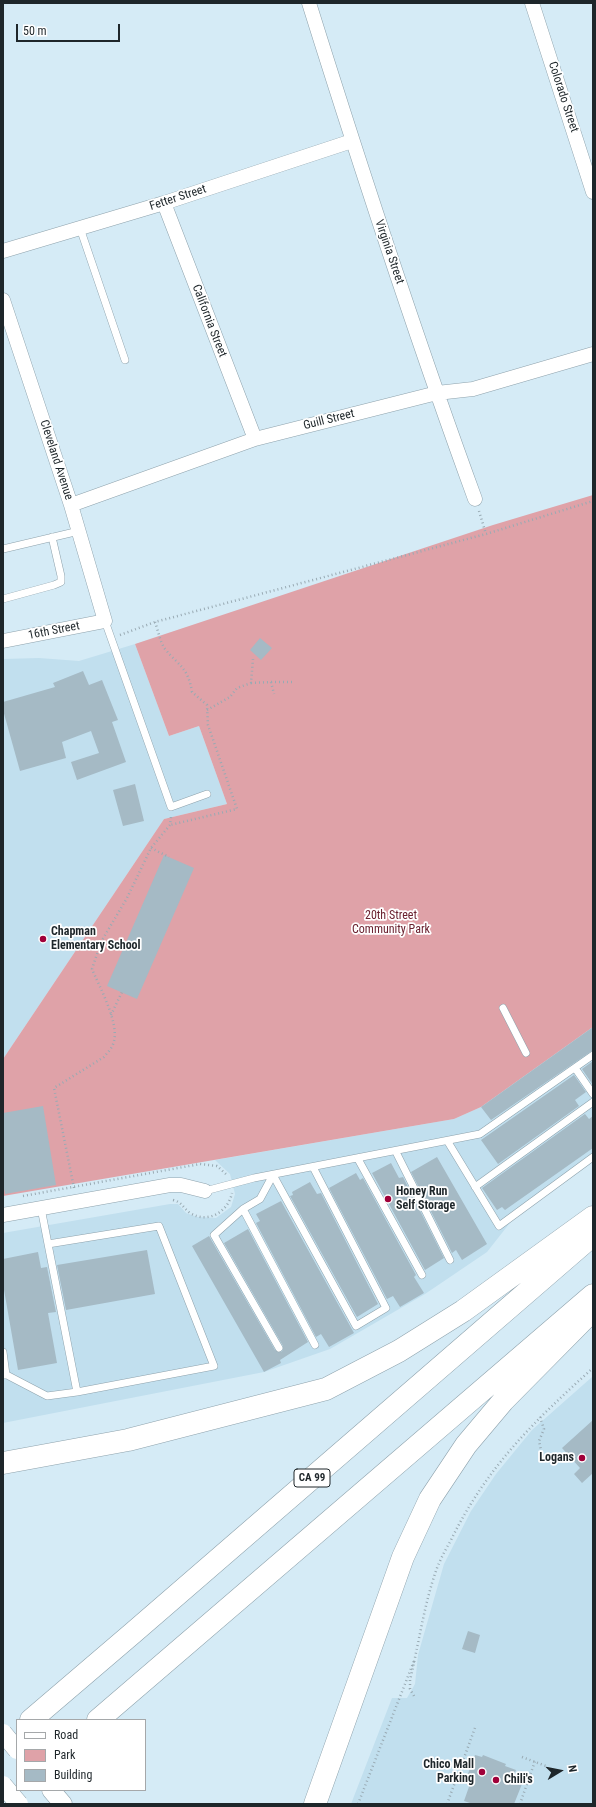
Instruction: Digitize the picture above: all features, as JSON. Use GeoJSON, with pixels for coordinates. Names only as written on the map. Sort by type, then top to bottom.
{"type":"FeatureCollection","features":[{"type":"Feature","properties":{"kind":"highway"},"geometry":{"type":"LineString","coordinates":[[3,1462],[128,1440],[326,1389],[399,1351],[463,1311],[593,1217]]}},
{"type":"Feature","properties":{"kind":"highway","name":"CA 99"},"geometry":{"type":"LineString","coordinates":[[31,1719],[140,1627],[593,1234]]}},
{"type":"Feature","properties":{"kind":"highway"},"geometry":{"type":"LineString","coordinates":[[99,1719],[593,1295]]}},
{"type":"Feature","properties":{"kind":"highway"},"geometry":{"type":"LineString","coordinates":[[315,1804],[400,1565],[430,1499],[466,1445],[503,1400],[593,1310]]}},
{"type":"Feature","properties":{"kind":"highway"},"geometry":{"type":"LineString","coordinates":[[3,1743],[16,1732]]}},
{"type":"Feature","properties":{"kind":"highway"},"geometry":{"type":"LineString","coordinates":[[3,1801],[16,1790]]}},
{"type":"Feature","properties":{"kind":"street","name":"Virginia Street"},"geometry":{"type":"LineString","coordinates":[[309,3],[352,141],[436,393],[475,499]]}},
{"type":"Feature","properties":{"kind":"street","name":"Colorado Street"},"geometry":{"type":"LineString","coordinates":[[532,3],[593,192]]}},
{"type":"Feature","properties":{"kind":"street","name":"Fetter Street"},"geometry":{"type":"LineString","coordinates":[[3,251],[164,203],[352,141]]}},
{"type":"Feature","properties":{"kind":"street","name":"California Street"},"geometry":{"type":"LineString","coordinates":[[164,203],[255,439]]}},
{"type":"Feature","properties":{"kind":"street","name":"Cleveland Avenue"},"geometry":{"type":"LineString","coordinates":[[3,300],[71,505],[106,621]]}},
{"type":"Feature","properties":{"kind":"street","name":"Guill Street"},"geometry":{"type":"LineString","coordinates":[[71,505],[255,439],[436,393],[473,390],[593,354]]}},
{"type":"Feature","properties":{"kind":"street","name":"16th Street"},"geometry":{"type":"LineString","coordinates":[[3,641],[106,621]]}},
{"type":"Feature","properties":{"kind":"street"},"geometry":{"type":"LineString","coordinates":[[3,1214],[170,1185],[188,1186],[205,1190]]}},
{"type":"Feature","properties":{"kind":"street"},"geometry":{"type":"LineString","coordinates":[[3,1733],[16,1749]]}},
{"type":"Feature","properties":{"kind":"street"},"geometry":{"type":"LineString","coordinates":[[3,1785],[19,1804]]}},
{"type":"Feature","properties":{"kind":"lane"},"geometry":{"type":"LineString","coordinates":[[80,228],[125,360]]}},
{"type":"Feature","properties":{"kind":"lane"},"geometry":{"type":"LineString","coordinates":[[3,549],[79,531]]}},
{"type":"Feature","properties":{"kind":"lane"},"geometry":{"type":"LineString","coordinates":[[3,599],[54,586],[61,582],[52,537]]}},
{"type":"Feature","properties":{"kind":"lane"},"geometry":{"type":"LineString","coordinates":[[106,621],[171,806],[207,794]]}},
{"type":"Feature","properties":{"kind":"lane"},"geometry":{"type":"LineString","coordinates":[[503,1008],[526,1054]]}},
{"type":"Feature","properties":{"kind":"lane"},"geometry":{"type":"LineString","coordinates":[[205,1190],[313,1167],[448,1142],[480,1134],[593,1055]]}},
{"type":"Feature","properties":{"kind":"lane"},"geometry":{"type":"LineString","coordinates":[[575,1068],[593,1094]]}},
{"type":"Feature","properties":{"kind":"lane"},"geometry":{"type":"LineString","coordinates":[[475,1187],[593,1102]]}},
{"type":"Feature","properties":{"kind":"lane"},"geometry":{"type":"LineString","coordinates":[[448,1142],[499,1226],[593,1157]]}},
{"type":"Feature","properties":{"kind":"lane"},"geometry":{"type":"LineString","coordinates":[[396,1152],[450,1260]]}},
{"type":"Feature","properties":{"kind":"lane"},"geometry":{"type":"LineString","coordinates":[[358,1159],[422,1275]]}},
{"type":"Feature","properties":{"kind":"lane"},"geometry":{"type":"LineString","coordinates":[[273,1175],[356,1326],[386,1308],[313,1167]]}},
{"type":"Feature","properties":{"kind":"lane"},"geometry":{"type":"LineString","coordinates":[[273,1175],[260,1199],[243,1209],[214,1235],[279,1348]]}},
{"type":"Feature","properties":{"kind":"lane"},"geometry":{"type":"LineString","coordinates":[[41,1208],[77,1392]]}},
{"type":"Feature","properties":{"kind":"lane"},"geometry":{"type":"LineString","coordinates":[[243,1209],[315,1345]]}},
{"type":"Feature","properties":{"kind":"lane"},"geometry":{"type":"LineString","coordinates":[[3,1352],[4,1376],[47,1396],[77,1392],[214,1366],[158,1226],[48,1244]]}},
{"type":"Feature","properties":{"kind":"path"},"geometry":{"type":"LineString","coordinates":[[475,499],[486,534]]}},
{"type":"Feature","properties":{"kind":"path"},"geometry":{"type":"LineString","coordinates":[[111,637],[156,622],[486,534],[593,500]]}},
{"type":"Feature","properties":{"kind":"path"},"geometry":{"type":"LineString","coordinates":[[74,1187],[54,1088],[104,1057],[110,1050],[115,1040],[111,1015],[92,968],[101,942],[127,898],[151,848],[170,825],[237,809],[208,725],[207,705],[192,692],[190,679],[180,662],[164,647],[156,622]]}},
{"type":"Feature","properties":{"kind":"path"},"geometry":{"type":"LineString","coordinates":[[251,683],[253,660]]}},
{"type":"Feature","properties":{"kind":"path"},"geometry":{"type":"LineString","coordinates":[[270,682],[274,694]]}},
{"type":"Feature","properties":{"kind":"path"},"geometry":{"type":"LineString","coordinates":[[207,710],[230,697],[237,688],[251,683],[295,682]]}},
{"type":"Feature","properties":{"kind":"path"},"geometry":{"type":"LineString","coordinates":[[151,848],[169,858]]}},
{"type":"Feature","properties":{"kind":"path"},"geometry":{"type":"LineString","coordinates":[[111,1015],[122,992]]}},
{"type":"Feature","properties":{"kind":"path"},"geometry":{"type":"LineString","coordinates":[[19,1197],[157,1172]]}},
{"type":"Feature","properties":{"kind":"path"},"geometry":{"type":"LineString","coordinates":[[414,1696],[410,1689],[410,1680],[437,1568],[458,1524],[493,1469],[540,1416],[593,1368]]}},
{"type":"Feature","properties":{"kind":"path"},"geometry":{"type":"LineString","coordinates":[[540,1416],[544,1429],[539,1441],[540,1450]]}},
{"type":"Feature","properties":{"kind":"path"},"geometry":{"type":"LineString","coordinates":[[358,1804],[417,1651]]}},
{"type":"Feature","properties":{"kind":"path"},"geometry":{"type":"LineString","coordinates":[[447,1804],[475,1728]]}},
{"type":"Feature","properties":{"kind":"path"},"geometry":{"type":"LineString","coordinates":[[522,1757],[546,1766]]}},
{"type":"Feature","properties":{"kind":"path"},"geometry":{"type":"LineString","coordinates":[[520,1804],[535,1761]]}},
{"type":"Feature","properties":{"kind":"shaded area","name":"Chapman Elementary School"},"geometry":{"type":"Polygon","coordinates":[[[135,644],[169,736],[199,726],[227,804],[164,819],[3,1059],[3,659],[39,658],[79,661],[135,644]]]}},
{"type":"Feature","properties":{"kind":"shaded area","name":"Honey Run Self Storage"},"geometry":{"type":"Polygon","coordinates":[[[593,1027],[593,1162],[513,1219],[487,1252],[425,1294],[330,1349],[264,1372],[3,1423],[3,1233],[170,1204],[178,1204],[186,1213],[197,1217],[216,1218],[231,1207],[235,1194],[230,1174],[215,1160],[454,1119],[481,1107],[593,1027]]]}},
{"type":"Feature","properties":{"kind":"shaded area"},"geometry":{"type":"Polygon","coordinates":[[[592,1377],[593,1804],[351,1804],[392,1698],[407,1698],[415,1684],[418,1655],[444,1564],[471,1511],[496,1474],[532,1430],[592,1377]]]}},
{"type":"Feature","properties":{"kind":"green space","name":"20th Street Community Park"},"geometry":{"type":"Polygon","coordinates":[[[593,495],[593,1027],[481,1107],[454,1119],[3,1196],[3,1059],[164,819],[227,804],[199,726],[169,736],[135,644],[493,525],[593,495]]]}},
{"type":"Feature","properties":{"kind":"building"},"geometry":{"type":"Polygon","coordinates":[[[260,638],[272,648],[261,660],[250,650],[260,638]]]}},
{"type":"Feature","properties":{"kind":"building"},"geometry":{"type":"Polygon","coordinates":[[[83,671],[89,685],[102,680],[118,720],[112,722],[126,762],[77,780],[71,762],[99,753],[91,731],[62,742],[66,758],[20,771],[3,710],[3,702],[55,687],[53,683],[83,671]]]}},
{"type":"Feature","properties":{"kind":"building"},"geometry":{"type":"Polygon","coordinates":[[[135,784],[144,821],[123,826],[113,790],[135,784]]]}},
{"type":"Feature","properties":{"kind":"building"},"geometry":{"type":"Polygon","coordinates":[[[164,855],[194,868],[137,999],[107,986],[164,855]]]}},
{"type":"Feature","properties":{"kind":"building"},"geometry":{"type":"Polygon","coordinates":[[[593,1027],[593,1050],[491,1120],[481,1107],[593,1027]]]}},
{"type":"Feature","properties":{"kind":"building"},"geometry":{"type":"Polygon","coordinates":[[[593,1061],[593,1085],[582,1069],[593,1061]]]}},
{"type":"Feature","properties":{"kind":"building"},"geometry":{"type":"Polygon","coordinates":[[[574,1075],[586,1092],[575,1100],[579,1106],[498,1164],[481,1140],[574,1075]]]}},
{"type":"Feature","properties":{"kind":"building"},"geometry":{"type":"Polygon","coordinates":[[[43,1106],[56,1185],[5,1194],[3,1184],[3,1113],[43,1106]]]}},
{"type":"Feature","properties":{"kind":"building"},"geometry":{"type":"Polygon","coordinates":[[[585,1114],[589,1119],[593,1116],[593,1148],[505,1210],[502,1207],[497,1210],[482,1188],[585,1114]]]}},
{"type":"Feature","properties":{"kind":"building"},"geometry":{"type":"Polygon","coordinates":[[[437,1157],[487,1244],[462,1260],[456,1250],[452,1253],[411,1172],[437,1157]]]}},
{"type":"Feature","properties":{"kind":"building"},"geometry":{"type":"Polygon","coordinates":[[[391,1163],[399,1178],[403,1177],[444,1258],[425,1270],[372,1173],[391,1163]]]}},
{"type":"Feature","properties":{"kind":"building"},"geometry":{"type":"Polygon","coordinates":[[[356,1173],[360,1180],[363,1178],[416,1275],[414,1277],[424,1293],[400,1307],[393,1296],[387,1299],[329,1188],[356,1173]]]}},
{"type":"Feature","properties":{"kind":"building"},"geometry":{"type":"Polygon","coordinates":[[[310,1182],[317,1194],[321,1193],[378,1304],[357,1317],[290,1196],[293,1195],[292,1192],[310,1182]]]}},
{"type":"Feature","properties":{"kind":"building"},"geometry":{"type":"Polygon","coordinates":[[[281,1201],[354,1333],[329,1347],[321,1334],[316,1337],[256,1223],[260,1221],[256,1214],[281,1201]]]}},
{"type":"Feature","properties":{"kind":"building"},"geometry":{"type":"Polygon","coordinates":[[[248,1229],[308,1342],[280,1360],[281,1363],[264,1372],[192,1246],[209,1236],[275,1350],[281,1352],[283,1350],[283,1346],[224,1243],[248,1229]]]}},
{"type":"Feature","properties":{"kind":"building"},"geometry":{"type":"Polygon","coordinates":[[[147,1250],[155,1294],[66,1310],[57,1265],[147,1250]]]}},
{"type":"Feature","properties":{"kind":"building"},"geometry":{"type":"Polygon","coordinates":[[[38,1252],[41,1268],[47,1267],[56,1312],[48,1313],[57,1363],[18,1370],[3,1284],[3,1259],[38,1252]]]}},
{"type":"Feature","properties":{"kind":"building","name":"Logans"},"geometry":{"type":"Polygon","coordinates":[[[593,1420],[593,1473],[582,1483],[574,1474],[580,1468],[562,1448],[593,1420]]]}},
{"type":"Feature","properties":{"kind":"building"},"geometry":{"type":"Polygon","coordinates":[[[468,1631],[480,1635],[475,1653],[462,1649],[468,1631]]]}},
{"type":"Feature","properties":{"kind":"building","name":"Chili's"},"geometry":{"type":"Polygon","coordinates":[[[475,1755],[482,1757],[483,1755],[506,1764],[505,1766],[516,1770],[514,1775],[524,1779],[514,1804],[473,1804],[464,1801],[471,1781],[466,1779],[475,1755]]]}},
{"type":"Feature","properties":{"kind":"place","name":"Chapman Elementary School"},"geometry":{"type":"Point","coordinates":[43,939]}},
{"type":"Feature","properties":{"kind":"place","name":"Honey Run Self Storage"},"geometry":{"type":"Point","coordinates":[388,1199]}},
{"type":"Feature","properties":{"kind":"place","name":"Logans"},"geometry":{"type":"Point","coordinates":[582,1458]}},
{"type":"Feature","properties":{"kind":"place","name":"Chico Mall Parking"},"geometry":{"type":"Point","coordinates":[482,1772]}},
{"type":"Feature","properties":{"kind":"place","name":"Chili's"},"geometry":{"type":"Point","coordinates":[496,1780]}}]}
